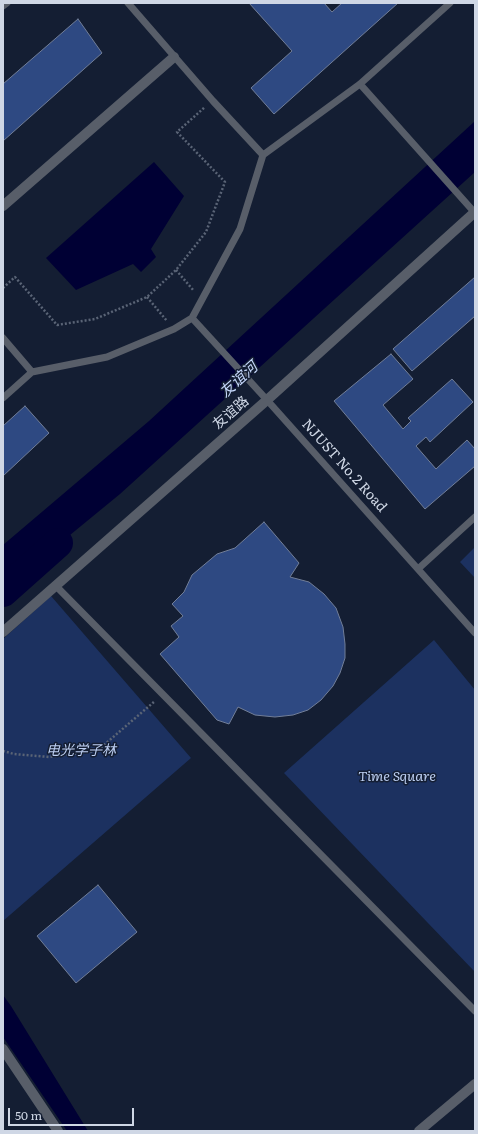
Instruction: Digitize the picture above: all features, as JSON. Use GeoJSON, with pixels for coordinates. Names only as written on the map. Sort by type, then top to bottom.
{"type":"FeatureCollection","features":[{"type":"Feature","properties":{"kind":"street"},"geometry":{"type":"LineString","coordinates":[[3,206],[174,57]]}},
{"type":"Feature","properties":{"kind":"street","name":"友谊路"},"geometry":{"type":"LineString","coordinates":[[3,632],[267,400],[475,212]]}},
{"type":"Feature","properties":{"kind":"street"},"geometry":{"type":"LineString","coordinates":[[3,1049],[58,1131]]}},
{"type":"Feature","properties":{"kind":"street"},"geometry":{"type":"LineString","coordinates":[[419,1131],[475,1084]]}},
{"type":"Feature","properties":{"kind":"lane"},"geometry":{"type":"LineString","coordinates":[[3,6],[6,3]]}},
{"type":"Feature","properties":{"kind":"lane"},"geometry":{"type":"LineString","coordinates":[[128,3],[213,101],[263,155]]}},
{"type":"Feature","properties":{"kind":"lane"},"geometry":{"type":"LineString","coordinates":[[3,398],[32,372],[107,356],[174,329],[192,318],[240,229],[263,155],[360,84],[450,3]]}},
{"type":"Feature","properties":{"kind":"lane"},"geometry":{"type":"LineString","coordinates":[[360,84],[475,212]]}},
{"type":"Feature","properties":{"kind":"lane","name":"NJUST No.2 Road"},"geometry":{"type":"LineString","coordinates":[[192,318],[475,633]]}},
{"type":"Feature","properties":{"kind":"lane"},"geometry":{"type":"LineString","coordinates":[[3,338],[32,372]]}},
{"type":"Feature","properties":{"kind":"lane"},"geometry":{"type":"LineString","coordinates":[[418,569],[475,517]]}},
{"type":"Feature","properties":{"kind":"lane"},"geometry":{"type":"LineString","coordinates":[[56,586],[475,1011]]}},
{"type":"Feature","properties":{"kind":"path"},"geometry":{"type":"LineString","coordinates":[[3,288],[15,277],[57,325],[95,319],[147,297],[176,270],[206,232],[225,182],[177,132],[213,101]]}},
{"type":"Feature","properties":{"kind":"path"},"geometry":{"type":"LineString","coordinates":[[176,270],[202,299]]}},
{"type":"Feature","properties":{"kind":"path"},"geometry":{"type":"LineString","coordinates":[[147,297],[174,329]]}},
{"type":"Feature","properties":{"kind":"path"},"geometry":{"type":"LineString","coordinates":[[3,751],[14,754],[49,756],[97,751],[163,694]]}},
{"type":"Feature","properties":{"kind":"green space"},"geometry":{"type":"Polygon","coordinates":[[[475,547],[475,578],[460,562],[475,547]]]}},
{"type":"Feature","properties":{"kind":"green space","name":"电光学子林"},"geometry":{"type":"Polygon","coordinates":[[[51,596],[191,758],[3,921],[3,639],[51,596]]]}},
{"type":"Feature","properties":{"kind":"green space","name":"Time Square"},"geometry":{"type":"Polygon","coordinates":[[[434,640],[475,690],[475,972],[284,773],[434,640]]]}},
{"type":"Feature","properties":{"kind":"water"},"geometry":{"type":"Polygon","coordinates":[[[475,121],[475,172],[120,494],[3,590],[3,545],[149,421],[475,121]]]}},
{"type":"Feature","properties":{"kind":"water"},"geometry":{"type":"Polygon","coordinates":[[[154,162],[184,196],[151,249],[156,257],[141,272],[133,264],[76,290],[46,258],[154,162]]]}},
{"type":"Feature","properties":{"kind":"water"},"geometry":{"type":"Polygon","coordinates":[[[3,995],[88,1131],[67,1131],[3,1037],[3,995]]]}},
{"type":"Feature","properties":{"kind":"building"},"geometry":{"type":"Polygon","coordinates":[[[249,3],[324,3],[332,12],[342,3],[398,3],[274,114],[251,88],[292,51],[249,3]]]}},
{"type":"Feature","properties":{"kind":"building"},"geometry":{"type":"Polygon","coordinates":[[[78,19],[102,53],[3,141],[3,84],[78,19]]]}},
{"type":"Feature","properties":{"kind":"building"},"geometry":{"type":"Polygon","coordinates":[[[475,277],[475,316],[412,371],[393,349],[475,277]]]}},
{"type":"Feature","properties":{"kind":"building"},"geometry":{"type":"Polygon","coordinates":[[[391,354],[413,379],[383,405],[403,429],[411,421],[408,418],[452,379],[473,402],[430,442],[426,437],[416,446],[436,469],[467,440],[475,449],[475,466],[425,509],[334,401],[391,354]]]}},
{"type":"Feature","properties":{"kind":"building"},"geometry":{"type":"Polygon","coordinates":[[[25,406],[49,433],[3,476],[3,426],[25,406]]]}},
{"type":"Feature","properties":{"kind":"building"},"geometry":{"type":"Polygon","coordinates":[[[264,522],[299,563],[290,577],[309,582],[324,594],[336,608],[343,627],[345,658],[340,673],[333,686],[321,700],[308,710],[293,715],[275,717],[255,715],[238,707],[229,724],[217,720],[160,654],[179,637],[171,626],[183,616],[172,604],[184,592],[192,575],[217,554],[235,548],[264,522]]]}},
{"type":"Feature","properties":{"kind":"building"},"geometry":{"type":"Polygon","coordinates":[[[98,885],[137,932],[76,983],[37,936],[98,885]]]}},
{"type":"Feature","properties":{"kind":"waterway","name":"友谊河"},"geometry":{"type":"LineString","coordinates":[[3,592],[58,543]]}}]}
